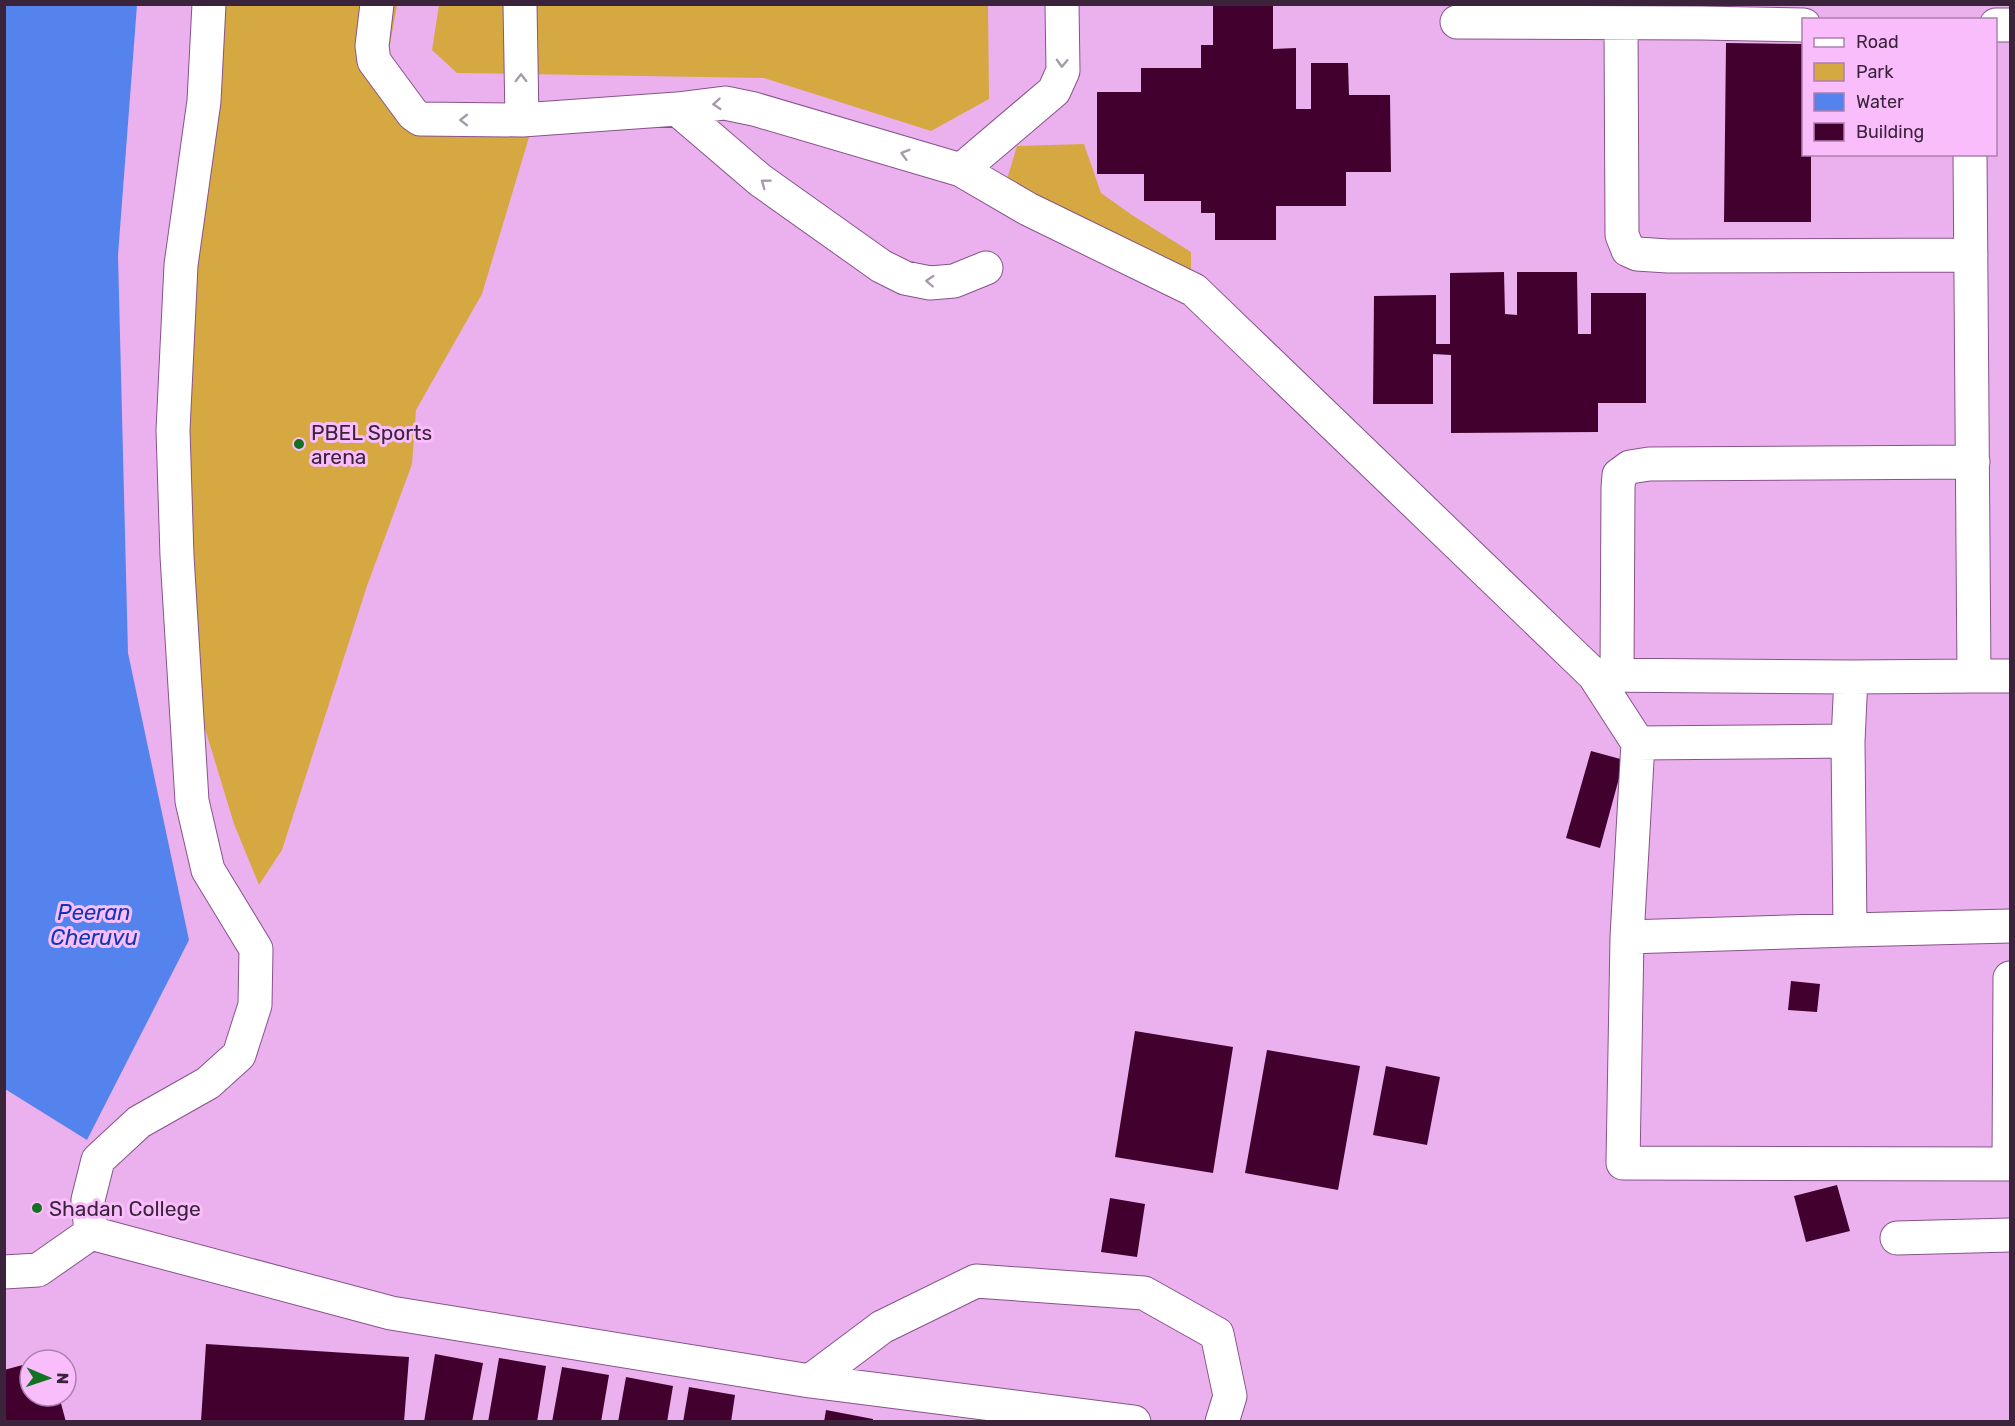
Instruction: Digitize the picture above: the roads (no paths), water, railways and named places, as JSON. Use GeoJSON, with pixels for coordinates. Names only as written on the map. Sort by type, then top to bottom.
{"type":"FeatureCollection","features":[{"type":"Feature","properties":{"kind":"street"},"geometry":{"type":"LineString","coordinates":[[91,1233],[88,1200],[98,1160],[139,1122],[208,1083],[239,1055],[255,1005],[256,949],[208,870],[192,801],[177,556],[173,430],[181,266],[204,101],[209,4]]}},
{"type":"Feature","properties":{"kind":"street"},"geometry":{"type":"LineString","coordinates":[[377,4],[372,46],[374,61],[420,119],[522,120],[677,109],[725,103],[754,109],[961,170],[1028,209],[1194,290],[1605,675],[1638,743],[1627,937],[1623,1163],[2010,1164],[2010,978]]}},
{"type":"Feature","properties":{"kind":"street"},"geometry":{"type":"LineString","coordinates":[[520,4],[522,120]]}},
{"type":"Feature","properties":{"kind":"street"},"geometry":{"type":"LineString","coordinates":[[961,170],[1054,91],[1063,71],[1062,4]]}},
{"type":"Feature","properties":{"kind":"street"},"geometry":{"type":"LineString","coordinates":[[1457,22],[1621,23],[1701,14],[1802,25]]}},
{"type":"Feature","properties":{"kind":"street"},"geometry":{"type":"LineString","coordinates":[[1621,23],[1622,235],[1628,250],[1637,255],[1668,256],[1971,255]]}},
{"type":"Feature","properties":{"kind":"street"},"geometry":{"type":"LineString","coordinates":[[677,109],[760,180],[881,266],[905,278],[930,283],[954,281],[986,268]]}},
{"type":"Feature","properties":{"kind":"street"},"geometry":{"type":"LineString","coordinates":[[1970,156],[1974,676]]}},
{"type":"Feature","properties":{"kind":"street"},"geometry":{"type":"LineString","coordinates":[[1605,675],[1619,475],[1630,467],[1649,464],[1973,462]]}},
{"type":"Feature","properties":{"kind":"street"},"geometry":{"type":"LineString","coordinates":[[1605,675],[2010,676]]}},
{"type":"Feature","properties":{"kind":"street"},"geometry":{"type":"LineString","coordinates":[[1850,930],[1848,741],[1851,677]]}},
{"type":"Feature","properties":{"kind":"street"},"geometry":{"type":"LineString","coordinates":[[1638,743],[1848,741]]}},
{"type":"Feature","properties":{"kind":"street"},"geometry":{"type":"LineString","coordinates":[[1627,937],[2010,926]]}},
{"type":"Feature","properties":{"kind":"street"},"geometry":{"type":"LineString","coordinates":[[4,1272],[38,1270],[91,1233],[391,1313],[810,1381],[1134,1422]]}},
{"type":"Feature","properties":{"kind":"street"},"geometry":{"type":"LineString","coordinates":[[1897,1238],[2010,1235]]}},
{"type":"Feature","properties":{"kind":"street"},"geometry":{"type":"LineString","coordinates":[[810,1381],[882,1327],[976,1281],[1143,1293],[1217,1334],[1230,1396],[1222,1422]]}},
{"type":"Feature","properties":{"kind":"water","name":"Peeran Cheruvu"},"geometry":{"type":"Polygon","coordinates":[[[4,5],[137,5],[118,255],[128,653],[189,940],[87,1140],[5,1089],[4,5]]]}},
{"type":"Feature","properties":{"kind":"place","name":"PBEL Sports arena"},"geometry":{"type":"Point","coordinates":[299,444]}},
{"type":"Feature","properties":{"kind":"place","name":"Shadan College"},"geometry":{"type":"Point","coordinates":[37,1208]}}]}
